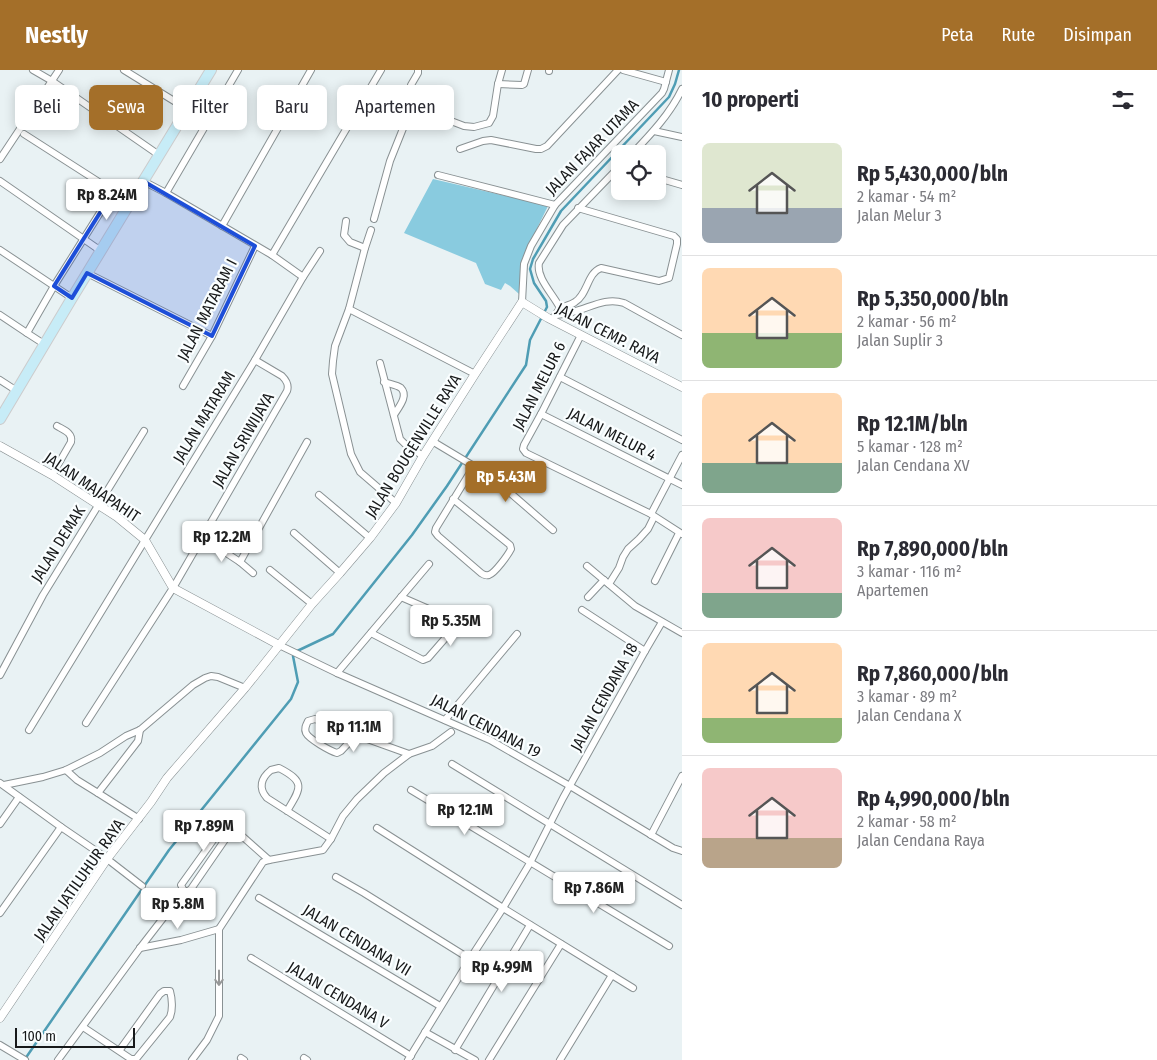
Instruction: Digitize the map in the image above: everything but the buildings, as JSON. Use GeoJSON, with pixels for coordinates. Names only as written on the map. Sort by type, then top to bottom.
{"type":"FeatureCollection","features":[{"type":"Feature","properties":{"kind":"main road"},"geometry":{"type":"LineString","coordinates":[[202,85],[211,70]]}},
{"type":"Feature","properties":{"kind":"main road"},"geometry":{"type":"LineString","coordinates":[[0,419],[174,130]]}},
{"type":"Feature","properties":{"kind":"street"},"geometry":{"type":"LineString","coordinates":[[33,70],[52,81],[158,155]]}},
{"type":"Feature","properties":{"kind":"street"},"geometry":{"type":"LineString","coordinates":[[0,159],[58,70]]}},
{"type":"Feature","properties":{"kind":"street"},"geometry":{"type":"LineString","coordinates":[[124,70],[173,100]]}},
{"type":"Feature","properties":{"kind":"street"},"geometry":{"type":"LineString","coordinates":[[166,193],[238,70]]}},
{"type":"Feature","properties":{"kind":"street"},"geometry":{"type":"LineString","coordinates":[[222,226],[311,70]]}},
{"type":"Feature","properties":{"kind":"street"},"geometry":{"type":"LineString","coordinates":[[272,256],[381,70]]}},
{"type":"Feature","properties":{"kind":"street"},"geometry":{"type":"LineString","coordinates":[[411,85],[418,70]]}},
{"type":"Feature","properties":{"kind":"street"},"geometry":{"type":"LineString","coordinates":[[454,122],[474,127],[489,123],[502,70]]}},
{"type":"Feature","properties":{"kind":"street"},"geometry":{"type":"LineString","coordinates":[[498,84],[522,85],[528,70]]}},
{"type":"Feature","properties":{"kind":"street"},"geometry":{"type":"LineString","coordinates":[[460,149],[483,141],[496,140],[541,149],[618,70]]}},
{"type":"Feature","properties":{"kind":"street"},"geometry":{"type":"LineString","coordinates":[[623,70],[666,82]]}},
{"type":"Feature","properties":{"kind":"street","name":"JALAN FAJAR UTAMA"},"geometry":{"type":"LineString","coordinates":[[522,302],[524,264],[531,246],[555,205],[659,97],[664,89],[669,70]]}},
{"type":"Feature","properties":{"kind":"street"},"geometry":{"type":"LineString","coordinates":[[641,145],[674,105],[682,89]]}},
{"type":"Feature","properties":{"kind":"street"},"geometry":{"type":"LineString","coordinates":[[374,219],[390,161],[402,130]]}},
{"type":"Feature","properties":{"kind":"street"},"geometry":{"type":"LineString","coordinates":[[654,131],[682,137]]}},
{"type":"Feature","properties":{"kind":"street"},"geometry":{"type":"LineString","coordinates":[[24,134],[130,202]]}},
{"type":"Feature","properties":{"kind":"street"},"geometry":{"type":"LineString","coordinates":[[438,175],[555,205]]}},
{"type":"Feature","properties":{"kind":"street"},"geometry":{"type":"LineString","coordinates":[[560,308],[540,277],[539,263],[563,225],[611,175]]}},
{"type":"Feature","properties":{"kind":"street"},"geometry":{"type":"LineString","coordinates":[[666,180],[682,185]]}},
{"type":"Feature","properties":{"kind":"street"},"geometry":{"type":"LineString","coordinates":[[0,181],[101,251]]}},
{"type":"Feature","properties":{"kind":"street"},"geometry":{"type":"LineString","coordinates":[[143,181],[222,226],[303,277]]}},
{"type":"Feature","properties":{"kind":"street"},"geometry":{"type":"LineString","coordinates":[[27,333],[113,192]]}},
{"type":"Feature","properties":{"kind":"street"},"geometry":{"type":"LineString","coordinates":[[552,318],[560,308],[575,302],[581,296],[594,273],[602,268],[659,281],[669,278],[678,244],[674,236],[578,208]]}},
{"type":"Feature","properties":{"kind":"street"},"geometry":{"type":"LineString","coordinates":[[346,221],[344,235],[350,242],[365,248]]}},
{"type":"Feature","properties":{"kind":"street"},"geometry":{"type":"LineString","coordinates":[[371,230],[349,309],[335,346],[332,374],[351,454],[360,472],[396,503]]}},
{"type":"Feature","properties":{"kind":"street","name":"JALAN MATARAM I"},"geometry":{"type":"LineString","coordinates":[[183,386],[212,336],[255,246]]}},
{"type":"Feature","properties":{"kind":"street"},"geometry":{"type":"LineString","coordinates":[[0,250],[72,298]]}},
{"type":"Feature","properties":{"kind":"street","name":"JALAN MATARAM"},"geometry":{"type":"LineString","coordinates":[[29,730],[320,251]]}},
{"type":"Feature","properties":{"kind":"street"},"geometry":{"type":"LineString","coordinates":[[87,273],[212,336]]}},
{"type":"Feature","properties":{"kind":"street"},"geometry":{"type":"LineString","coordinates":[[552,318],[603,302],[616,301],[624,303],[682,335]]}},
{"type":"Feature","properties":{"kind":"street","name":"JALAN CEMP. RAYA"},"geometry":{"type":"LineString","coordinates":[[522,302],[537,312],[552,318],[682,387]]}},
{"type":"Feature","properties":{"kind":"street","name":"JALAN BOUGENVILLE RAYA"},"geometry":{"type":"LineString","coordinates":[[280,645],[312,604],[370,538],[396,503],[474,374],[522,302]]}},
{"type":"Feature","properties":{"kind":"street"},"geometry":{"type":"LineString","coordinates":[[349,309],[474,374]]}},
{"type":"Feature","properties":{"kind":"street"},"geometry":{"type":"LineString","coordinates":[[0,315],[44,344]]}},
{"type":"Feature","properties":{"kind":"street","name":"JALAN MELUR 6"},"geometry":{"type":"LineString","coordinates":[[581,335],[523,449],[526,453],[653,515]]}},
{"type":"Feature","properties":{"kind":"street","name":"JALAN SRIWIJAYA"},"geometry":{"type":"LineString","coordinates":[[86,723],[173,588],[288,388],[288,384],[282,376],[255,360]]}},
{"type":"Feature","properties":{"kind":"street"},"geometry":{"type":"LineString","coordinates":[[380,364],[400,439],[423,456]]}},
{"type":"Feature","properties":{"kind":"street"},"geometry":{"type":"LineString","coordinates":[[560,377],[682,440]]}},
{"type":"Feature","properties":{"kind":"street"},"geometry":{"type":"LineString","coordinates":[[0,380],[17,391]]}},
{"type":"Feature","properties":{"kind":"street"},"geometry":{"type":"LineString","coordinates":[[384,382],[403,391],[403,400],[394,415]]}},
{"type":"Feature","properties":{"kind":"street","name":"JALAN MELUR 4"},"geometry":{"type":"LineString","coordinates":[[541,414],[682,485]]}},
{"type":"Feature","properties":{"kind":"street"},"geometry":{"type":"LineString","coordinates":[[52,475],[72,438],[69,433],[57,426]]}},
{"type":"Feature","properties":{"kind":"street","name":"JALAN DEMAK"},"geometry":{"type":"LineString","coordinates":[[0,675],[43,595],[144,431]]}},
{"type":"Feature","properties":{"kind":"street"},"geometry":{"type":"LineString","coordinates":[[432,441],[492,476],[553,530]]}},
{"type":"Feature","properties":{"kind":"street"},"geometry":{"type":"LineString","coordinates":[[240,562],[307,442]]}},
{"type":"Feature","properties":{"kind":"street","name":"JALAN MAJAPAHIT"},"geometry":{"type":"LineString","coordinates":[[0,446],[52,475],[117,517],[145,540],[173,588]]}},
{"type":"Feature","properties":{"kind":"street"},"geometry":{"type":"LineString","coordinates":[[588,597],[620,568],[623,557],[628,549],[648,529],[682,454]]}},
{"type":"Feature","properties":{"kind":"street"},"geometry":{"type":"LineString","coordinates":[[454,500],[510,545],[510,553],[490,575],[481,573],[435,532],[454,500],[471,465]]}},
{"type":"Feature","properties":{"kind":"street"},"geometry":{"type":"LineString","coordinates":[[319,495],[370,538]]}},
{"type":"Feature","properties":{"kind":"street"},"geometry":{"type":"LineString","coordinates":[[653,515],[681,533],[655,581]]}},
{"type":"Feature","properties":{"kind":"street"},"geometry":{"type":"LineString","coordinates":[[294,533],[340,573]]}},
{"type":"Feature","properties":{"kind":"street"},"geometry":{"type":"LineString","coordinates":[[202,537],[253,573]]}},
{"type":"Feature","properties":{"kind":"street"},"geometry":{"type":"LineString","coordinates":[[337,673],[429,564]]}},
{"type":"Feature","properties":{"kind":"street"},"geometry":{"type":"LineString","coordinates":[[587,566],[635,606],[682,632]]}},
{"type":"Feature","properties":{"kind":"street"},"geometry":{"type":"LineString","coordinates":[[270,570],[312,604]]}},
{"type":"Feature","properties":{"kind":"street"},"geometry":{"type":"LineString","coordinates":[[173,588],[280,645]]}},
{"type":"Feature","properties":{"kind":"street"},"geometry":{"type":"LineString","coordinates":[[371,633],[423,660],[428,658],[455,627],[454,620],[402,597]]}},
{"type":"Feature","properties":{"kind":"street"},"geometry":{"type":"LineString","coordinates":[[582,610],[645,651]]}},
{"type":"Feature","properties":{"kind":"street","name":"JALAN CENDANA 18"},"geometry":{"type":"LineString","coordinates":[[409,1058],[440,1006],[504,908],[530,863],[563,798],[662,622]]}},
{"type":"Feature","properties":{"kind":"street"},"geometry":{"type":"LineString","coordinates":[[445,720],[517,634]]}},
{"type":"Feature","properties":{"kind":"street","name":"JALAN CENDANA 19"},"geometry":{"type":"LineString","coordinates":[[280,645],[337,673],[490,740],[673,848],[682,851]]}},
{"type":"Feature","properties":{"kind":"street","name":"JALAN JATILUHUR RAYA"},"geometry":{"type":"LineString","coordinates":[[0,1018],[108,859],[139,819],[167,778],[280,645]]}},
{"type":"Feature","properties":{"kind":"street"},"geometry":{"type":"LineString","coordinates":[[2,784],[66,770],[100,753],[126,736],[140,730],[193,685],[205,678],[211,676],[218,677],[245,688]]}},
{"type":"Feature","properties":{"kind":"street"},"geometry":{"type":"LineString","coordinates":[[356,735],[337,754],[310,737],[306,732],[306,727],[308,721],[315,719],[409,754]]}},
{"type":"Feature","properties":{"kind":"street"},"geometry":{"type":"LineString","coordinates":[[98,793],[138,741],[140,730]]}},
{"type":"Feature","properties":{"kind":"street"},"geometry":{"type":"LineString","coordinates":[[192,1060],[208,1040],[219,1016],[219,929],[263,862],[323,850],[343,816],[357,799],[384,773],[409,754],[432,746],[450,732]]}},
{"type":"Feature","properties":{"kind":"street"},"geometry":{"type":"LineString","coordinates":[[452,764],[682,905]]}},
{"type":"Feature","properties":{"kind":"street"},"geometry":{"type":"LineString","coordinates":[[287,811],[297,794],[298,782],[279,768],[271,770],[261,783],[262,792],[267,798],[287,811],[331,839]]}},
{"type":"Feature","properties":{"kind":"street"},"geometry":{"type":"LineString","coordinates":[[66,770],[77,780],[139,819]]}},
{"type":"Feature","properties":{"kind":"street"},"geometry":{"type":"LineString","coordinates":[[651,835],[682,776]]}},
{"type":"Feature","properties":{"kind":"street"},"geometry":{"type":"LineString","coordinates":[[2,784],[108,859],[142,886]]}},
{"type":"Feature","properties":{"kind":"street"},"geometry":{"type":"LineString","coordinates":[[411,790],[668,946]]}},
{"type":"Feature","properties":{"kind":"street"},"geometry":{"type":"LineString","coordinates":[[0,824],[19,797]]}},
{"type":"Feature","properties":{"kind":"street"},"geometry":{"type":"LineString","coordinates":[[184,892],[181,884],[222,826],[226,825],[234,828],[269,860]]}},
{"type":"Feature","properties":{"kind":"street"},"geometry":{"type":"LineString","coordinates":[[0,913],[61,827]]}},
{"type":"Feature","properties":{"kind":"street"},"geometry":{"type":"LineString","coordinates":[[58,1060],[140,948],[184,892],[191,889],[234,828]]}},
{"type":"Feature","properties":{"kind":"street"},"geometry":{"type":"LineString","coordinates":[[377,828],[633,988]]}},
{"type":"Feature","properties":{"kind":"street"},"geometry":{"type":"LineString","coordinates":[[336,877],[470,959]]}},
{"type":"Feature","properties":{"kind":"street","name":"JALAN CENDANA VII"},"geometry":{"type":"LineString","coordinates":[[259,898],[440,1006]]}},
{"type":"Feature","properties":{"kind":"street"},"geometry":{"type":"LineString","coordinates":[[455,1050],[530,925]]}},
{"type":"Feature","properties":{"kind":"street"},"geometry":{"type":"LineString","coordinates":[[140,948],[180,940],[219,929]]}},
{"type":"Feature","properties":{"kind":"street"},"geometry":{"type":"LineString","coordinates":[[489,1060],[561,944]]}},
{"type":"Feature","properties":{"kind":"street","name":"JALAN CENDANA V"},"geometry":{"type":"LineString","coordinates":[[251,958],[409,1058]]}},
{"type":"Feature","properties":{"kind":"street"},"geometry":{"type":"LineString","coordinates":[[560,1060],[612,975]]}},
{"type":"Feature","properties":{"kind":"street"},"geometry":{"type":"LineString","coordinates":[[83,1027],[119,1051],[131,1059],[134,1060],[172,1013],[170,992],[164,991],[160,994],[119,1051]]}},
{"type":"Feature","properties":{"kind":"street"},"geometry":{"type":"LineString","coordinates":[[425,1032],[475,1060]]}},
{"type":"Feature","properties":{"kind":"street"},"geometry":{"type":"LineString","coordinates":[[0,1045],[22,1059]]}},
{"type":"Feature","properties":{"kind":"highlighted area"},"geometry":{"type":"Polygon","coordinates":[[[143,181],[255,246],[212,336],[87,273],[72,298],[54,286],[113,192],[130,202],[143,181]]]}},
{"type":"Feature","properties":{"kind":"shaded area"},"geometry":{"type":"Polygon","coordinates":[[[433,179],[548,206],[522,259],[519,294],[505,283],[501,290],[485,284],[476,263],[404,233],[433,179]]]}},
{"type":"Feature","properties":{"kind":"waterway"},"geometry":{"type":"LineString","coordinates":[[25,1059],[169,850],[291,699],[298,682],[293,656],[295,652],[333,634],[412,535],[447,486],[526,365],[530,340],[547,307],[546,301],[534,283],[530,269],[533,259],[561,211],[669,97],[679,70]]}}]}
